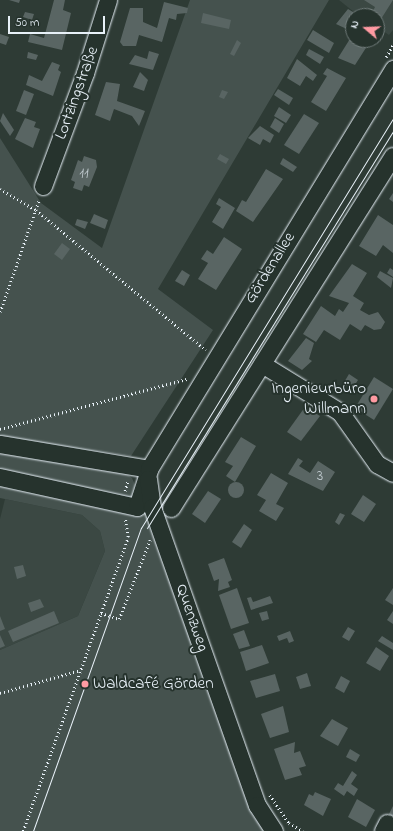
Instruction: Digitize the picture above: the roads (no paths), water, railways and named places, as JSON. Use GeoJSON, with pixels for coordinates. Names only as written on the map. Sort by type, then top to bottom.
{"type":"FeatureCollection","features":[{"type":"Feature","properties":{"kind":"street","name":"Lortzingstraße"},"geometry":{"type":"LineString","coordinates":[[43,186],[108,0]]}},
{"type":"Feature","properties":{"kind":"street","name":"Gördenallee"},"geometry":{"type":"LineString","coordinates":[[141,468],[393,69]]}},
{"type":"Feature","properties":{"kind":"street"},"geometry":{"type":"LineString","coordinates":[[172,508],[393,156]]}},
{"type":"Feature","properties":{"kind":"street"},"geometry":{"type":"LineString","coordinates":[[262,364],[340,412],[377,464],[393,473]]}},
{"type":"Feature","properties":{"kind":"street"},"geometry":{"type":"LineString","coordinates":[[0,444],[141,468],[137,507],[122,505],[0,477]]}},
{"type":"Feature","properties":{"kind":"street","name":"Quenzweg"},"geometry":{"type":"LineString","coordinates":[[141,468],[155,514],[257,805],[274,831]]}},
{"type":"Feature","properties":{"kind":"tram line"},"geometry":{"type":"LineString","coordinates":[[33,831],[141,528],[393,119]]}},
{"type":"Feature","properties":{"kind":"tram line"},"geometry":{"type":"LineString","coordinates":[[147,528],[393,132]]}},
{"type":"Feature","properties":{"kind":"place","name":"Ingenieurbüro Willmann"},"geometry":{"type":"Point","coordinates":[374,399]}},
{"type":"Feature","properties":{"kind":"place","name":"Waldcafé Görden"},"geometry":{"type":"Point","coordinates":[85,684]}}]}
